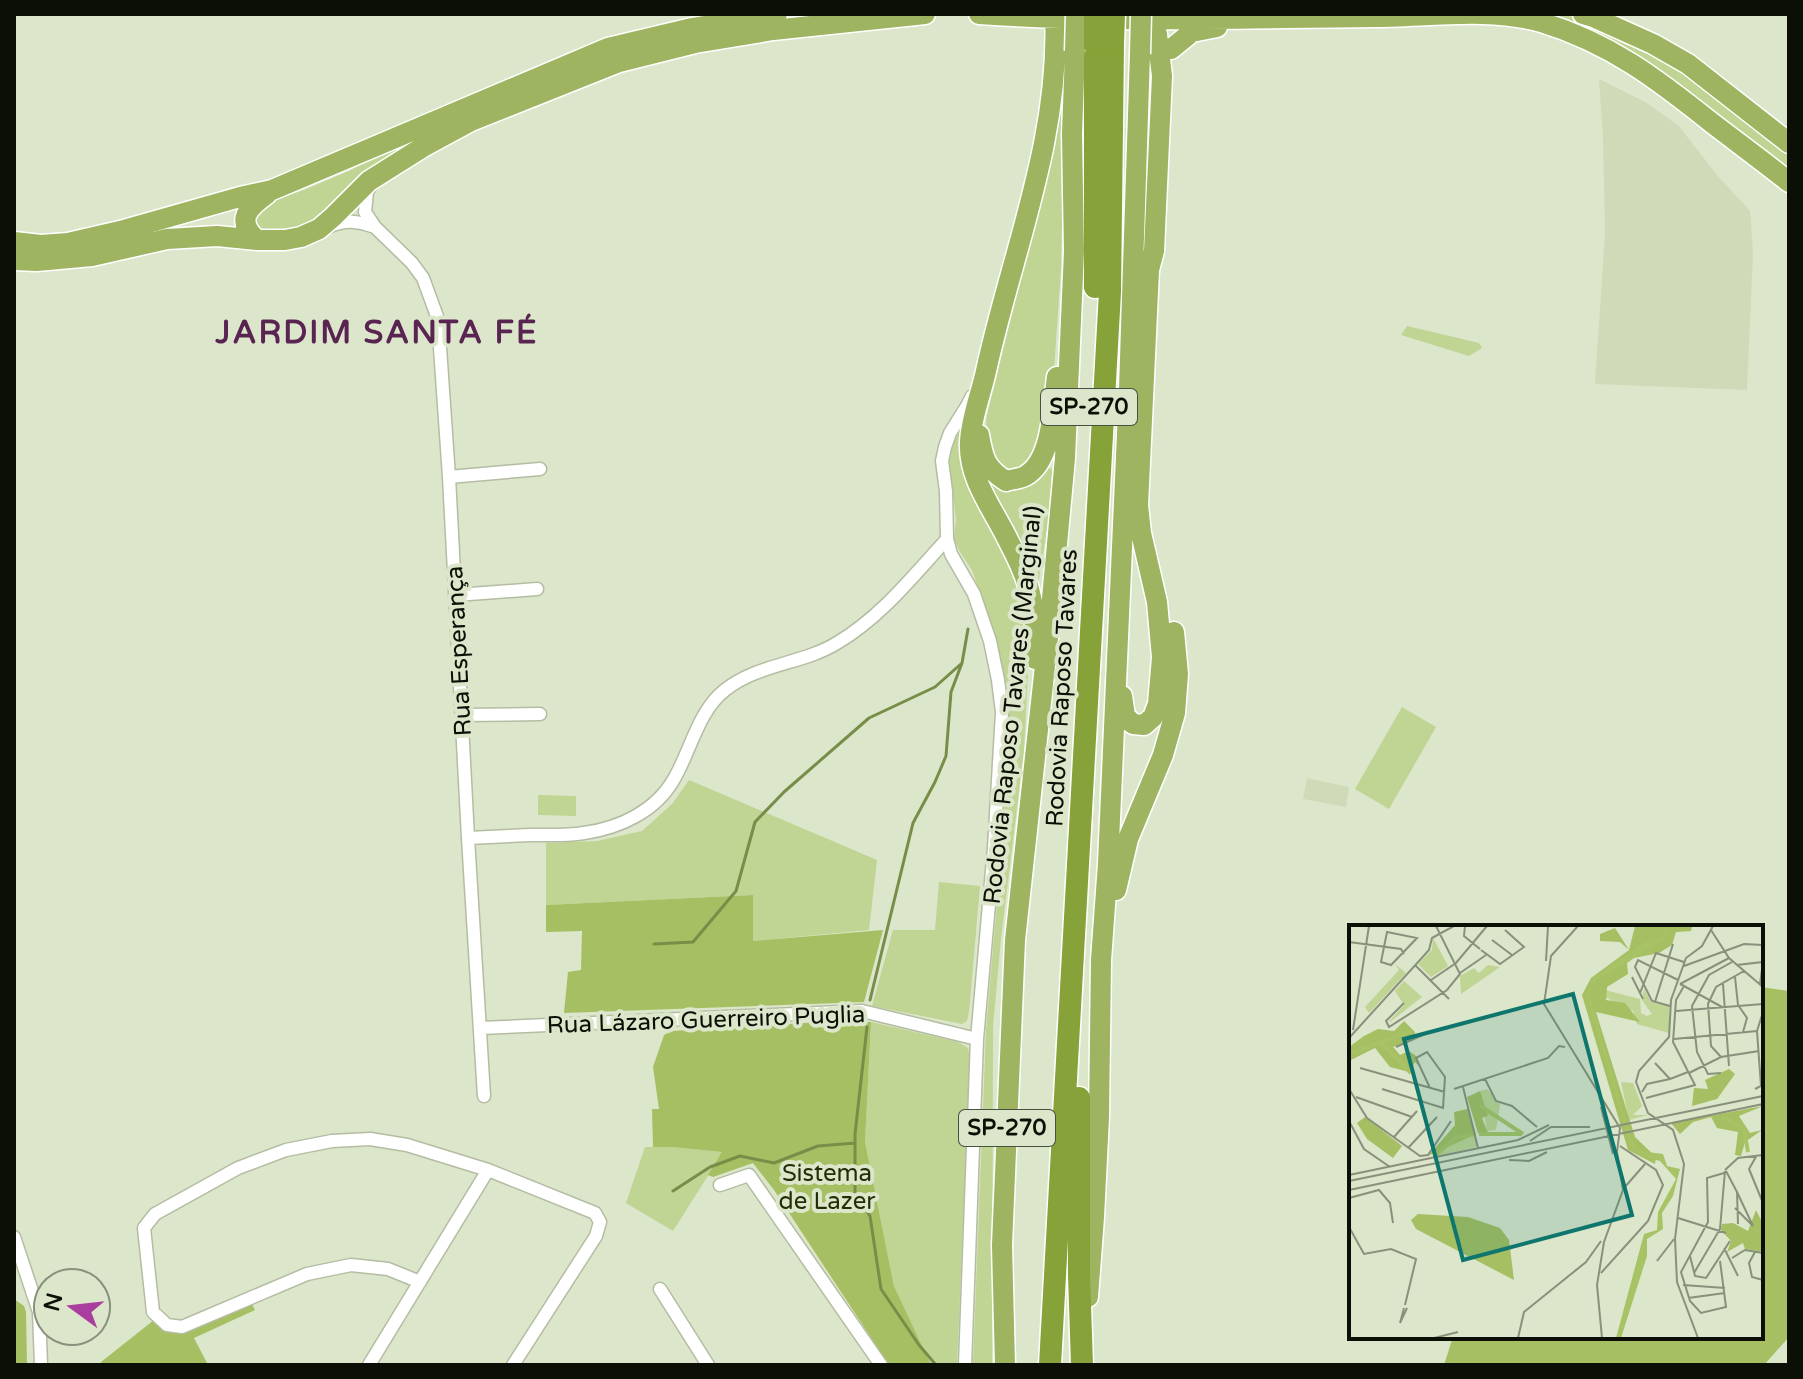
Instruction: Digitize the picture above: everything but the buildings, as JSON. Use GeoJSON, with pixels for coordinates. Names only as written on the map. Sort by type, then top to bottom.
{"type":"FeatureCollection","features":[{"type":"Feature","properties":{"kind":"highway"},"geometry":{"type":"LineString","coordinates":[[14,242],[41,245],[68,243],[272,190],[608,48],[692,28],[777,14]]}},
{"type":"Feature","properties":{"kind":"highway"},"geometry":{"type":"LineString","coordinates":[[14,260],[92,256],[167,239],[217,236],[285,240],[301,237],[319,229],[369,181],[471,121],[619,62],[695,43],[773,30],[925,14]]}},
{"type":"Feature","properties":{"kind":"highway"},"geometry":{"type":"LineString","coordinates":[[979,14],[1247,18],[1489,14],[1538,21],[1582,37],[1635,64],[1789,182]]}},
{"type":"Feature","properties":{"kind":"highway","name":"Rodovia Raposo Tavares"},"geometry":{"type":"LineString","coordinates":[[1050,1365],[1110,292],[1085,48],[1076,14]]}},
{"type":"Feature","properties":{"kind":"highway","name":"Rodovia Raposo Tavares"},"geometry":{"type":"LineString","coordinates":[[1038,1365],[1095,289],[1085,48],[1095,14]]}},
{"type":"Feature","properties":{"kind":"highway","name":"Rodovia Raposo Tavares"},"geometry":{"type":"LineString","coordinates":[[1085,48],[1114,14]]}},
{"type":"Feature","properties":{"kind":"highway"},"geometry":{"type":"LineString","coordinates":[[1583,14],[1653,44],[1688,64],[1789,143]]}},
{"type":"Feature","properties":{"kind":"highway"},"geometry":{"type":"LineString","coordinates":[[1019,15],[1041,29],[1049,39],[1085,48]]}},
{"type":"Feature","properties":{"kind":"highway"},"geometry":{"type":"LineString","coordinates":[[1121,544],[1122,698],[1125,716],[1133,724],[1144,725],[1153,717],[1158,704],[1162,657],[1157,602],[1141,533],[1138,505],[1162,76],[1157,34],[1143,16]]}},
{"type":"Feature","properties":{"kind":"highway","name":"SP-270"},"geometry":{"type":"LineString","coordinates":[[1083,1365],[1099,1117],[1101,960],[1108,864],[1143,16]]}},
{"type":"Feature","properties":{"kind":"highway"},"geometry":{"type":"LineString","coordinates":[[1162,76],[1184,16]]}},
{"type":"Feature","properties":{"kind":"highway"},"geometry":{"type":"LineString","coordinates":[[1055,17],[1085,48]]}},
{"type":"Feature","properties":{"kind":"highway"},"geometry":{"type":"LineString","coordinates":[[1171,49],[1192,32],[1234,26],[1247,18]]}},
{"type":"Feature","properties":{"kind":"highway"},"geometry":{"type":"LineString","coordinates":[[1033,767],[1035,643],[1030,593],[1010,542],[972,468],[970,441],[1048,130],[1085,48]]}},
{"type":"Feature","properties":{"kind":"highway","name":"Rodovia Raposo Tavares (Marginal)"},"geometry":{"type":"LineString","coordinates":[[1005,1365],[1002,1245],[1015,940],[1065,458],[1074,251],[1072,134],[1085,48]]}},
{"type":"Feature","properties":{"kind":"highway"},"geometry":{"type":"LineString","coordinates":[[1635,64],[1721,143],[1789,198]]}},
{"type":"Feature","properties":{"kind":"highway"},"geometry":{"type":"LineString","coordinates":[[257,240],[247,228],[246,214],[250,206],[272,190]]}},
{"type":"Feature","properties":{"kind":"highway"},"geometry":{"type":"LineString","coordinates":[[988,362],[979,433],[982,455],[992,472],[1006,481],[1024,477],[1035,468],[1048,445],[1074,251]]}},
{"type":"Feature","properties":{"kind":"highway"},"geometry":{"type":"LineString","coordinates":[[1101,960],[1128,839],[1163,755],[1175,713],[1178,674],[1167,585],[1155,543],[1150,496],[1161,269],[1154,251]]}},
{"type":"Feature","properties":{"kind":"highway"},"geometry":{"type":"LineString","coordinates":[[1072,973],[1079,1055],[1079,1275],[1083,1365]]}},
{"type":"Feature","properties":{"kind":"street"},"geometry":{"type":"LineString","coordinates":[[375,227],[365,212],[367,192],[387,170]]}},
{"type":"Feature","properties":{"kind":"street"},"geometry":{"type":"LineString","coordinates":[[309,234],[345,221],[375,227]]}},
{"type":"Feature","properties":{"kind":"street","name":"Rua Esperança"},"geometry":{"type":"LineString","coordinates":[[375,227],[423,278],[438,319],[484,1096]]}},
{"type":"Feature","properties":{"kind":"street"},"geometry":{"type":"LineString","coordinates":[[965,1365],[977,1039],[1002,712],[990,641],[974,594],[951,554],[947,539],[942,461],[950,433],[988,362]]}},
{"type":"Feature","properties":{"kind":"street"},"geometry":{"type":"LineString","coordinates":[[449,477],[540,469]]}},
{"type":"Feature","properties":{"kind":"street"},"geometry":{"type":"LineString","coordinates":[[468,838],[581,834],[633,818],[655,805],[674,780],[710,706],[724,691],[745,678],[836,644],[873,618],[947,539]]}},
{"type":"Feature","properties":{"kind":"street"},"geometry":{"type":"LineString","coordinates":[[456,595],[537,589]]}},
{"type":"Feature","properties":{"kind":"street"},"geometry":{"type":"LineString","coordinates":[[462,715],[540,714]]}},
{"type":"Feature","properties":{"kind":"street","name":"Rua Lázaro Guerreiro Puglia"},"geometry":{"type":"LineString","coordinates":[[481,1028],[862,1011],[977,1039]]}},
{"type":"Feature","properties":{"kind":"street"},"geometry":{"type":"LineString","coordinates":[[420,1282],[388,1269],[351,1265],[307,1274],[182,1327],[167,1325],[153,1312],[144,1228],[155,1214],[238,1168],[286,1150],[332,1141],[370,1139],[407,1145],[488,1170],[595,1213],[600,1222],[596,1236],[513,1365]]}},
{"type":"Feature","properties":{"kind":"street"},"geometry":{"type":"LineString","coordinates":[[369,1365],[488,1170]]}},
{"type":"Feature","properties":{"kind":"street"},"geometry":{"type":"LineString","coordinates":[[720,1185],[749,1175],[881,1365]]}},
{"type":"Feature","properties":{"kind":"street"},"geometry":{"type":"LineString","coordinates":[[14,1237],[39,1312],[41,1365]]}},
{"type":"Feature","properties":{"kind":"street"},"geometry":{"type":"LineString","coordinates":[[660,1289],[708,1365]]}},
{"type":"Feature","properties":{"kind":"shaded area"},"geometry":{"type":"Polygon","coordinates":[[[1599,79],[1645,102],[1678,125],[1750,211],[1753,253],[1747,390],[1595,384],[1605,234],[1599,79]]]}},
{"type":"Feature","properties":{"kind":"shaded area"},"geometry":{"type":"Polygon","coordinates":[[[1307,778],[1349,787],[1346,807],[1303,799],[1307,778]]]}},
{"type":"Feature","properties":{"kind":"green space"},"geometry":{"type":"Polygon","coordinates":[[[1526,14],[1561,14],[1581,19],[1650,48],[1789,151],[1789,174],[1688,93],[1526,14]]]}},
{"type":"Feature","properties":{"kind":"green space"},"geometry":{"type":"Polygon","coordinates":[[[1061,36],[1066,36],[1061,269],[1051,413],[1043,443],[1019,472],[1001,466],[995,460],[988,444],[987,415],[1057,131],[1061,36]]]}},
{"type":"Feature","properties":{"kind":"green space"},"geometry":{"type":"Polygon","coordinates":[[[410,139],[414,142],[307,230],[265,232],[257,227],[255,215],[263,204],[349,171],[410,139]]]}},
{"type":"Feature","properties":{"kind":"green space"},"geometry":{"type":"Polygon","coordinates":[[[1407,326],[1479,343],[1482,348],[1469,356],[1401,335],[1407,326]]]}},
{"type":"Feature","properties":{"kind":"green space"},"geometry":{"type":"Polygon","coordinates":[[[964,423],[1013,572],[1023,609],[1029,653],[1024,751],[993,1026],[992,1365],[973,1365],[986,1031],[1002,845],[1008,717],[997,641],[972,570],[954,539],[956,520],[949,461],[954,441],[964,423]]]}},
{"type":"Feature","properties":{"kind":"green space"},"geometry":{"type":"Polygon","coordinates":[[[982,466],[1032,481],[1049,468],[1052,469],[1051,504],[1038,586],[997,510],[982,466]]]}},
{"type":"Feature","properties":{"kind":"green space"},"geometry":{"type":"Polygon","coordinates":[[[1402,707],[1436,727],[1389,809],[1355,789],[1402,707]]]}},
{"type":"Feature","properties":{"kind":"green space"},"geometry":{"type":"Polygon","coordinates":[[[689,780],[877,860],[869,930],[753,941],[752,895],[546,905],[546,843],[597,841],[642,831],[672,804],[689,780]]]}},
{"type":"Feature","properties":{"kind":"green space"},"geometry":{"type":"Polygon","coordinates":[[[538,795],[576,796],[576,816],[538,815],[538,795]]]}},
{"type":"Feature","properties":{"kind":"green space"},"geometry":{"type":"Polygon","coordinates":[[[939,882],[980,886],[969,1012],[967,1021],[962,1024],[872,1006],[893,930],[935,930],[939,882]]]}},
{"type":"Feature","properties":{"kind":"green space"},"geometry":{"type":"Polygon","coordinates":[[[753,895],[753,941],[883,930],[864,1002],[564,1013],[568,972],[581,970],[582,931],[546,932],[546,905],[753,895]]]}},
{"type":"Feature","properties":{"kind":"green space"},"geometry":{"type":"Polygon","coordinates":[[[1763,987],[1789,991],[1789,1337],[1764,1365],[1444,1365],[1452,1339],[1763,1339],[1763,987]]]}},
{"type":"Feature","properties":{"kind":"green space"},"geometry":{"type":"Polygon","coordinates":[[[871,1022],[958,1042],[968,1048],[957,1365],[931,1365],[894,1286],[865,1142],[871,1022]]]}},
{"type":"Feature","properties":{"kind":"green space"},"geometry":{"type":"Polygon","coordinates":[[[871,1022],[865,1142],[894,1286],[931,1365],[889,1365],[753,1163],[713,1177],[708,1175],[722,1152],[653,1147],[652,1109],[659,1109],[653,1067],[664,1035],[672,1031],[871,1022]]]}},
{"type":"Feature","properties":{"kind":"green space","name":"Sistema de Lazer"},"geometry":{"type":"Polygon","coordinates":[[[645,1147],[723,1152],[673,1231],[626,1203],[645,1147]]]}},
{"type":"Feature","properties":{"kind":"green space"},"geometry":{"type":"Polygon","coordinates":[[[14,1299],[24,1306],[26,1312],[27,1365],[14,1365],[14,1299]]]}},
{"type":"Feature","properties":{"kind":"green space"},"geometry":{"type":"Polygon","coordinates":[[[251,1302],[255,1310],[194,1338],[208,1365],[101,1365],[154,1320],[168,1332],[184,1333],[251,1302]]]}},
{"type":"Feature","properties":{"kind":"waterway"},"geometry":{"type":"LineString","coordinates":[[870,1000],[913,823],[946,756],[951,692],[962,663],[968,629]]}},
{"type":"Feature","properties":{"kind":"waterway"},"geometry":{"type":"LineString","coordinates":[[654,944],[693,942],[736,891],[755,822],[784,792],[869,718],[935,687],[962,663]]}},
{"type":"Feature","properties":{"kind":"waterway"},"geometry":{"type":"LineString","coordinates":[[867,1027],[855,1134],[855,1193],[870,1216],[881,1289],[936,1365]]}},
{"type":"Feature","properties":{"kind":"waterway"},"geometry":{"type":"LineString","coordinates":[[673,1191],[710,1167],[740,1156],[774,1163],[818,1146],[855,1143]]}},
{"type":"Feature","properties":{"kind":"district","name":"JARDIM SANTA FÉ"},"geometry":{"type":"Point","coordinates":[377,333]}}]}
